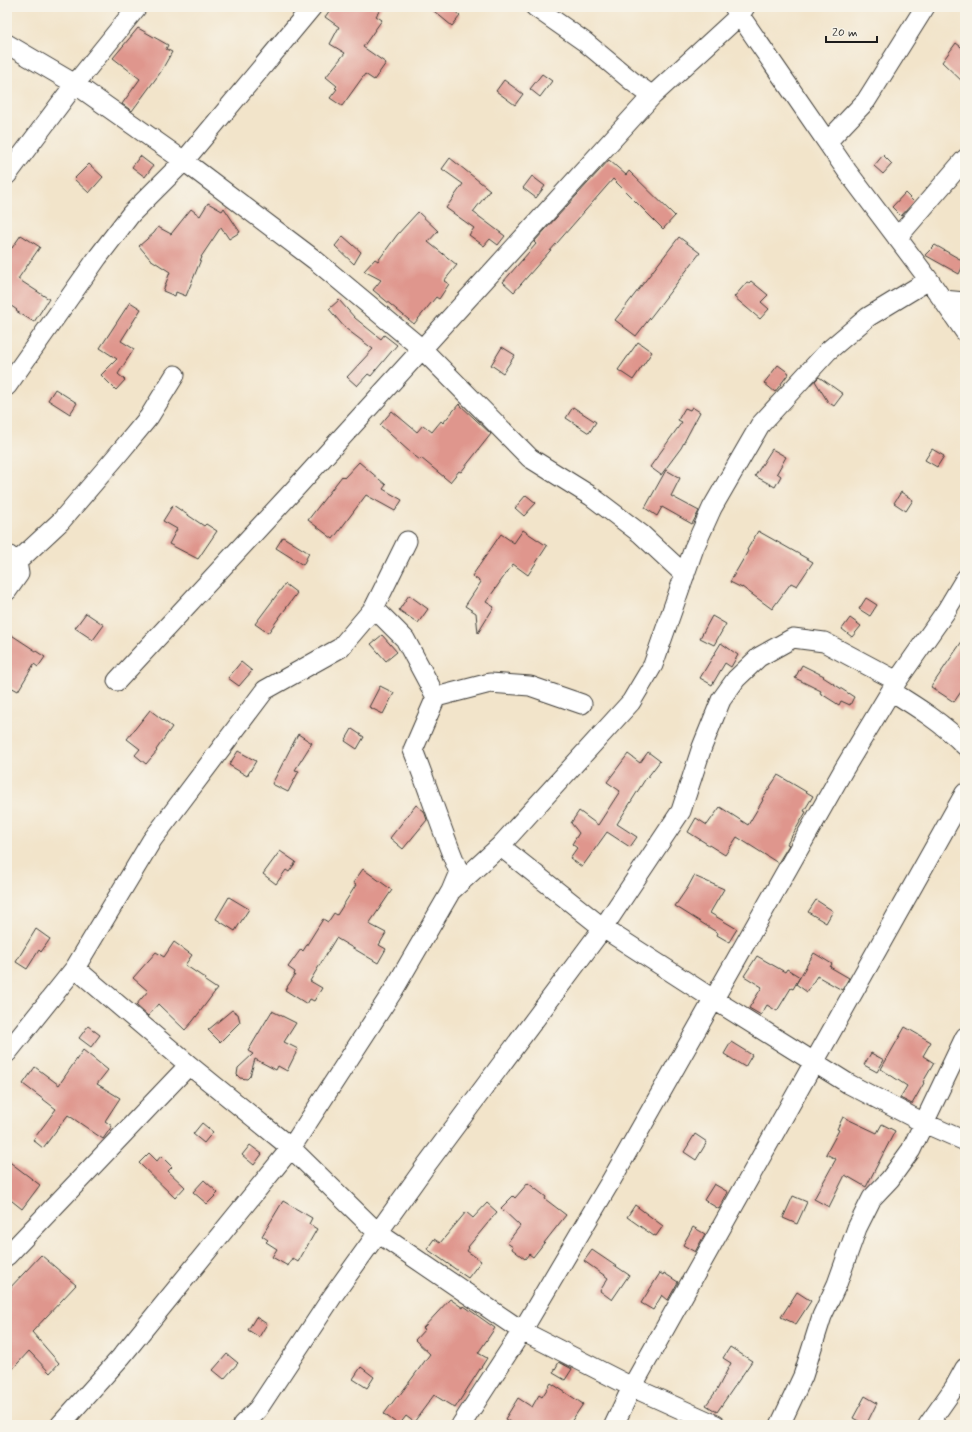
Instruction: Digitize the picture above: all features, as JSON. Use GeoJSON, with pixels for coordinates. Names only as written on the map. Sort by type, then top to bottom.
{"type":"FeatureCollection","features":[{"type":"Feature","properties":{"kind":"street"},"geometry":{"type":"LineString","coordinates":[[7,175],[75,84],[137,7]]}},
{"type":"Feature","properties":{"kind":"street"},"geometry":{"type":"LineString","coordinates":[[7,386],[98,257],[131,214],[184,161],[312,7]]}},
{"type":"Feature","properties":{"kind":"street"},"geometry":{"type":"LineString","coordinates":[[535,7],[585,42],[652,96]]}},
{"type":"Feature","properties":{"kind":"street"},"geometry":{"type":"LineString","coordinates":[[827,142],[866,101],[926,7]]}},
{"type":"Feature","properties":{"kind":"street"},"geometry":{"type":"LineString","coordinates":[[117,681],[288,497],[652,96],[740,10],[847,171],[929,280],[965,332]]}},
{"type":"Feature","properties":{"kind":"street"},"geometry":{"type":"LineString","coordinates":[[7,44],[75,84],[184,161],[315,260],[422,349],[530,458],[591,496],[641,534],[685,575]]}},
{"type":"Feature","properties":{"kind":"street"},"geometry":{"type":"LineString","coordinates":[[897,238],[965,159]]}},
{"type":"Feature","properties":{"kind":"street"},"geometry":{"type":"LineString","coordinates":[[451,891],[500,846],[631,702],[653,665],[694,548],[712,508],[760,425],[828,351],[868,317],[929,280]]}},
{"type":"Feature","properties":{"kind":"street"},"geometry":{"type":"LineString","coordinates":[[942,300],[965,302]]}},
{"type":"Feature","properties":{"kind":"street"},"geometry":{"type":"LineString","coordinates":[[7,591],[19,574],[12,558],[61,521],[149,417],[175,375]]}},
{"type":"Feature","properties":{"kind":"street"},"geometry":{"type":"LineString","coordinates":[[7,1053],[75,968],[152,840],[265,690],[340,648],[374,608],[407,541]]}},
{"type":"Feature","properties":{"kind":"street"},"geometry":{"type":"LineString","coordinates":[[461,1425],[522,1331],[612,1179],[840,776],[894,686],[946,611],[965,579]]}},
{"type":"Feature","properties":{"kind":"street"},"geometry":{"type":"LineString","coordinates":[[374,608],[405,639],[436,697]]}},
{"type":"Feature","properties":{"kind":"street"},"geometry":{"type":"LineString","coordinates":[[242,1425],[258,1409],[332,1297],[427,1164],[604,928],[681,811],[702,747],[721,700],[736,679],[759,656],[793,638],[824,642],[894,686],[965,746]]}},
{"type":"Feature","properties":{"kind":"street"},"geometry":{"type":"LineString","coordinates":[[436,697],[490,683],[530,686],[582,704]]}},
{"type":"Feature","properties":{"kind":"street"},"geometry":{"type":"LineString","coordinates":[[60,1425],[121,1357],[290,1148],[393,991],[451,891],[460,872],[449,848],[428,787],[413,750],[436,697]]}},
{"type":"Feature","properties":{"kind":"street"},"geometry":{"type":"LineString","coordinates":[[614,1425],[632,1387],[965,792]]}},
{"type":"Feature","properties":{"kind":"street"},"geometry":{"type":"LineString","coordinates":[[500,846],[604,928],[713,999],[849,1084],[924,1123],[965,1141]]}},
{"type":"Feature","properties":{"kind":"street"},"geometry":{"type":"LineString","coordinates":[[75,968],[290,1148],[378,1233],[522,1331],[632,1387],[716,1425]]}},
{"type":"Feature","properties":{"kind":"street"},"geometry":{"type":"LineString","coordinates":[[780,1425],[803,1376],[822,1316],[837,1284],[857,1228],[872,1198],[890,1179],[911,1150],[965,1037]]}},
{"type":"Feature","properties":{"kind":"street"},"geometry":{"type":"LineString","coordinates":[[7,1256],[189,1065]]}},
{"type":"Feature","properties":{"kind":"street"},"geometry":{"type":"LineString","coordinates":[[928,1425],[962,1383]]}},
{"type":"Feature","properties":{"kind":"building"},"geometry":{"type":"Polygon","coordinates":[[[332,7],[382,7],[376,16],[382,20],[363,47],[386,63],[374,80],[365,74],[342,106],[330,98],[337,89],[335,88],[337,86],[326,77],[345,53],[330,44],[339,27],[325,17],[332,7]]]}},
{"type":"Feature","properties":{"kind":"building"},"geometry":{"type":"Polygon","coordinates":[[[429,7],[450,7],[460,16],[452,26],[429,7]]]}},
{"type":"Feature","properties":{"kind":"building"},"geometry":{"type":"Polygon","coordinates":[[[138,28],[168,45],[166,49],[172,52],[160,73],[132,111],[122,104],[140,79],[113,58],[138,28]]]}},
{"type":"Feature","properties":{"kind":"building"},"geometry":{"type":"Polygon","coordinates":[[[956,43],[965,50],[965,84],[942,62],[956,43]]]}},
{"type":"Feature","properties":{"kind":"building"},"geometry":{"type":"Polygon","coordinates":[[[542,74],[552,81],[540,97],[530,89],[542,74]]]}},
{"type":"Feature","properties":{"kind":"building"},"geometry":{"type":"Polygon","coordinates":[[[504,80],[523,94],[515,105],[496,91],[504,80]]]}},
{"type":"Feature","properties":{"kind":"building"},"geometry":{"type":"Polygon","coordinates":[[[883,155],[892,164],[883,174],[874,166],[883,155]]]}},
{"type":"Feature","properties":{"kind":"building"},"geometry":{"type":"Polygon","coordinates":[[[140,156],[153,166],[145,177],[132,167],[140,156]]]}},
{"type":"Feature","properties":{"kind":"building"},"geometry":{"type":"Polygon","coordinates":[[[450,158],[490,190],[473,212],[505,236],[498,245],[490,239],[484,246],[469,235],[474,228],[446,208],[463,184],[442,169],[450,158]]]}},
{"type":"Feature","properties":{"kind":"building"},"geometry":{"type":"Polygon","coordinates":[[[609,160],[626,175],[629,171],[675,216],[663,229],[613,179],[514,292],[503,282],[536,244],[534,242],[609,160]]]}},
{"type":"Feature","properties":{"kind":"building"},"geometry":{"type":"Polygon","coordinates":[[[89,164],[103,177],[89,193],[74,179],[89,164]]]}},
{"type":"Feature","properties":{"kind":"building"},"geometry":{"type":"Polygon","coordinates":[[[532,176],[545,186],[536,198],[523,188],[532,176]]]}},
{"type":"Feature","properties":{"kind":"building"},"geometry":{"type":"Polygon","coordinates":[[[905,193],[914,202],[901,216],[892,207],[905,193]]]}},
{"type":"Feature","properties":{"kind":"building"},"geometry":{"type":"Polygon","coordinates":[[[208,203],[222,211],[224,208],[240,232],[229,239],[221,227],[201,257],[186,296],[176,292],[175,296],[163,291],[170,272],[150,259],[139,246],[154,233],[158,227],[171,234],[191,209],[200,216],[208,203]]]}},
{"type":"Feature","properties":{"kind":"building"},"geometry":{"type":"Polygon","coordinates":[[[418,212],[438,231],[428,242],[457,265],[444,281],[449,284],[439,299],[436,297],[414,324],[373,290],[381,280],[364,271],[375,259],[378,261],[397,235],[418,212]]]}},
{"type":"Feature","properties":{"kind":"building"},"geometry":{"type":"Polygon","coordinates":[[[21,235],[40,247],[18,279],[49,299],[34,322],[16,311],[17,310],[7,303],[7,245],[12,248],[21,235]]]}},
{"type":"Feature","properties":{"kind":"building"},"geometry":{"type":"Polygon","coordinates":[[[343,236],[361,252],[354,264],[335,246],[343,236]]]}},
{"type":"Feature","properties":{"kind":"building"},"geometry":{"type":"Polygon","coordinates":[[[679,237],[700,253],[636,336],[615,320],[679,237]]]}},
{"type":"Feature","properties":{"kind":"building"},"geometry":{"type":"Polygon","coordinates":[[[935,245],[965,262],[959,274],[925,255],[935,245]]]}},
{"type":"Feature","properties":{"kind":"building"},"geometry":{"type":"Polygon","coordinates":[[[751,281],[768,295],[761,302],[769,309],[760,319],[734,297],[747,282],[749,283],[751,281]]]}},
{"type":"Feature","properties":{"kind":"building"},"geometry":{"type":"Polygon","coordinates":[[[339,300],[355,318],[381,339],[384,335],[397,345],[371,376],[368,374],[357,386],[347,377],[373,349],[345,328],[329,309],[339,300]]]}},
{"type":"Feature","properties":{"kind":"building"},"geometry":{"type":"Polygon","coordinates":[[[130,302],[141,309],[121,341],[134,349],[118,374],[125,380],[116,390],[101,375],[117,359],[100,348],[130,302]]]}},
{"type":"Feature","properties":{"kind":"building"},"geometry":{"type":"Polygon","coordinates":[[[638,342],[652,352],[633,380],[618,370],[638,342]]]}},
{"type":"Feature","properties":{"kind":"building"},"geometry":{"type":"Polygon","coordinates":[[[502,347],[515,355],[503,373],[491,365],[502,347]]]}},
{"type":"Feature","properties":{"kind":"building"},"geometry":{"type":"Polygon","coordinates":[[[778,365],[789,373],[775,392],[764,383],[778,365]]]}},
{"type":"Feature","properties":{"kind":"building"},"geometry":{"type":"Polygon","coordinates":[[[819,377],[843,394],[834,406],[828,402],[815,381],[819,377]]]}},
{"type":"Feature","properties":{"kind":"building"},"geometry":{"type":"Polygon","coordinates":[[[55,389],[77,403],[70,414],[48,400],[55,389]]]}},
{"type":"Feature","properties":{"kind":"building"},"geometry":{"type":"Polygon","coordinates":[[[459,404],[491,434],[461,472],[459,471],[450,482],[421,458],[420,460],[411,453],[380,425],[392,411],[417,432],[423,425],[432,432],[441,421],[443,423],[459,404]]]}},
{"type":"Feature","properties":{"kind":"building"},"geometry":{"type":"Polygon","coordinates":[[[573,407],[596,422],[589,433],[566,418],[573,407]]]}},
{"type":"Feature","properties":{"kind":"building"},"geometry":{"type":"Polygon","coordinates":[[[692,407],[700,412],[681,448],[661,475],[650,467],[682,422],[678,420],[685,408],[690,410],[692,407]]]}},
{"type":"Feature","properties":{"kind":"building"},"geometry":{"type":"Polygon","coordinates":[[[772,449],[786,457],[777,473],[781,476],[775,487],[755,476],[772,449]]]}},
{"type":"Feature","properties":{"kind":"building"},"geometry":{"type":"Polygon","coordinates":[[[932,449],[944,456],[937,467],[925,460],[932,449]]]}},
{"type":"Feature","properties":{"kind":"building"},"geometry":{"type":"Polygon","coordinates":[[[359,462],[386,485],[383,489],[402,500],[395,511],[366,495],[333,539],[308,520],[342,476],[344,478],[359,462]]]}},
{"type":"Feature","properties":{"kind":"building"},"geometry":{"type":"Polygon","coordinates":[[[666,470],[680,478],[671,496],[699,511],[692,524],[662,507],[657,516],[645,508],[666,470]]]}},
{"type":"Feature","properties":{"kind":"building"},"geometry":{"type":"Polygon","coordinates":[[[901,492],[913,500],[906,511],[894,503],[901,492]]]}},
{"type":"Feature","properties":{"kind":"building"},"geometry":{"type":"Polygon","coordinates":[[[526,495],[536,503],[524,516],[515,508],[526,495]]]}},
{"type":"Feature","properties":{"kind":"building"},"geometry":{"type":"Polygon","coordinates":[[[173,505],[204,526],[206,524],[217,531],[198,559],[169,544],[177,529],[163,521],[173,505]]]}},
{"type":"Feature","properties":{"kind":"building"},"geometry":{"type":"Polygon","coordinates":[[[523,530],[547,546],[528,575],[513,564],[486,602],[494,607],[478,633],[476,613],[465,606],[481,582],[472,576],[501,534],[514,543],[523,530]]]}},
{"type":"Feature","properties":{"kind":"building"},"geometry":{"type":"Polygon","coordinates":[[[758,531],[813,562],[797,586],[791,583],[772,609],[742,587],[730,582],[758,531]]]}},
{"type":"Feature","properties":{"kind":"building"},"geometry":{"type":"Polygon","coordinates":[[[283,537],[309,553],[303,565],[276,548],[283,537]]]}},
{"type":"Feature","properties":{"kind":"building"},"geometry":{"type":"Polygon","coordinates":[[[285,584],[297,593],[268,633],[255,624],[285,584]]]}},
{"type":"Feature","properties":{"kind":"building"},"geometry":{"type":"Polygon","coordinates":[[[409,595],[428,609],[418,623],[399,610],[409,595]]]}},
{"type":"Feature","properties":{"kind":"building"},"geometry":{"type":"Polygon","coordinates":[[[866,598],[877,605],[870,616],[859,609],[866,598]]]}},
{"type":"Feature","properties":{"kind":"building"},"geometry":{"type":"Polygon","coordinates":[[[86,613],[104,625],[93,640],[75,628],[86,613]]]}},
{"type":"Feature","properties":{"kind":"building"},"geometry":{"type":"Polygon","coordinates":[[[712,616],[726,624],[714,645],[700,638],[712,616]]]}},
{"type":"Feature","properties":{"kind":"building"},"geometry":{"type":"Polygon","coordinates":[[[850,618],[861,626],[852,637],[842,629],[850,618]]]}},
{"type":"Feature","properties":{"kind":"building"},"geometry":{"type":"Polygon","coordinates":[[[7,632],[45,657],[38,667],[34,664],[18,691],[7,685],[7,632]]]}},
{"type":"Feature","properties":{"kind":"building"},"geometry":{"type":"Polygon","coordinates":[[[382,635],[397,652],[386,661],[371,644],[382,635]]]}},
{"type":"Feature","properties":{"kind":"building"},"geometry":{"type":"Polygon","coordinates":[[[965,637],[965,686],[954,702],[931,687],[965,637]]]}},
{"type":"Feature","properties":{"kind":"building"},"geometry":{"type":"Polygon","coordinates":[[[721,643],[738,655],[731,667],[725,663],[712,685],[700,678],[721,643]]]}},
{"type":"Feature","properties":{"kind":"building"},"geometry":{"type":"Polygon","coordinates":[[[241,662],[252,671],[239,686],[228,678],[241,662]]]}},
{"type":"Feature","properties":{"kind":"building"},"geometry":{"type":"Polygon","coordinates":[[[802,665],[824,676],[823,677],[854,697],[850,705],[841,701],[839,705],[820,693],[821,691],[795,678],[802,665]]]}},
{"type":"Feature","properties":{"kind":"building"},"geometry":{"type":"Polygon","coordinates":[[[380,686],[394,693],[383,714],[369,707],[380,686]]]}},
{"type":"Feature","properties":{"kind":"building"},"geometry":{"type":"Polygon","coordinates":[[[150,710],[172,727],[156,750],[157,751],[146,764],[135,755],[140,749],[127,739],[150,710]]]}},
{"type":"Feature","properties":{"kind":"building"},"geometry":{"type":"Polygon","coordinates":[[[352,729],[364,737],[357,749],[345,741],[352,729]]]}},
{"type":"Feature","properties":{"kind":"building"},"geometry":{"type":"Polygon","coordinates":[[[298,734],[312,743],[295,770],[299,771],[288,792],[272,784],[298,734]]]}},
{"type":"Feature","properties":{"kind":"building"},"geometry":{"type":"Polygon","coordinates":[[[238,751],[256,761],[247,776],[229,765],[238,751]]]}},
{"type":"Feature","properties":{"kind":"building"},"geometry":{"type":"Polygon","coordinates":[[[648,752],[660,761],[646,778],[617,824],[637,837],[630,847],[607,832],[582,867],[570,858],[577,848],[572,844],[579,833],[571,823],[579,811],[598,825],[620,791],[607,782],[628,754],[640,763],[648,752]]]}},
{"type":"Feature","properties":{"kind":"building"},"geometry":{"type":"Polygon","coordinates":[[[778,775],[813,796],[804,811],[806,812],[787,844],[789,845],[778,863],[737,837],[725,855],[688,832],[696,818],[707,825],[720,807],[748,825],[763,800],[762,799],[778,775]]]}},
{"type":"Feature","properties":{"kind":"building"},"geometry":{"type":"Polygon","coordinates":[[[416,805],[424,811],[427,820],[403,849],[390,838],[416,805]]]}},
{"type":"Feature","properties":{"kind":"building"},"geometry":{"type":"Polygon","coordinates":[[[280,851],[296,862],[289,872],[286,870],[276,884],[263,874],[280,851]]]}},
{"type":"Feature","properties":{"kind":"building"},"geometry":{"type":"Polygon","coordinates":[[[363,869],[392,890],[369,924],[386,933],[379,945],[386,949],[378,963],[336,938],[310,981],[322,988],[314,1001],[310,999],[307,1004],[285,990],[295,975],[295,972],[288,967],[301,949],[303,951],[323,919],[328,922],[334,913],[337,915],[356,885],[353,883],[363,869]]]}},
{"type":"Feature","properties":{"kind":"building"},"geometry":{"type":"Polygon","coordinates":[[[694,876],[724,889],[710,913],[737,929],[729,942],[717,935],[718,933],[675,906],[694,876]]]}},
{"type":"Feature","properties":{"kind":"building"},"geometry":{"type":"Polygon","coordinates":[[[229,897],[249,909],[235,931],[216,919],[229,897]]]}},
{"type":"Feature","properties":{"kind":"building"},"geometry":{"type":"Polygon","coordinates":[[[816,900],[833,911],[826,923],[808,912],[816,900]]]}},
{"type":"Feature","properties":{"kind":"building"},"geometry":{"type":"Polygon","coordinates":[[[36,929],[50,939],[41,952],[39,950],[27,969],[16,962],[36,929]]]}},
{"type":"Feature","properties":{"kind":"building"},"geometry":{"type":"Polygon","coordinates":[[[174,942],[192,955],[185,965],[206,979],[205,981],[217,989],[185,1030],[158,1004],[148,1016],[136,1005],[148,991],[133,978],[156,952],[164,957],[174,942]]]}},
{"type":"Feature","properties":{"kind":"building"},"geometry":{"type":"Polygon","coordinates":[[[814,953],[832,964],[830,967],[849,978],[842,990],[817,976],[807,992],[796,984],[814,953]]]}},
{"type":"Feature","properties":{"kind":"building"},"geometry":{"type":"Polygon","coordinates":[[[757,956],[785,972],[787,969],[800,977],[793,989],[791,988],[777,1011],[767,1005],[761,1015],[749,1008],[762,987],[744,976],[757,956]]]}},
{"type":"Feature","properties":{"kind":"building"},"geometry":{"type":"Polygon","coordinates":[[[232,1010],[238,1014],[240,1022],[220,1042],[208,1030],[232,1010]]]}},
{"type":"Feature","properties":{"kind":"building"},"geometry":{"type":"Polygon","coordinates":[[[272,1011],[296,1023],[284,1042],[298,1049],[287,1071],[278,1066],[276,1070],[255,1059],[250,1076],[247,1079],[240,1078],[237,1075],[238,1068],[253,1054],[248,1051],[272,1011]]]}},
{"type":"Feature","properties":{"kind":"building"},"geometry":{"type":"Polygon","coordinates":[[[88,1026],[100,1035],[91,1047],[79,1038],[88,1026]]]}},
{"type":"Feature","properties":{"kind":"building"},"geometry":{"type":"Polygon","coordinates":[[[905,1027],[931,1042],[923,1056],[934,1063],[912,1104],[900,1098],[907,1086],[881,1069],[905,1027]]]}},
{"type":"Feature","properties":{"kind":"building"},"geometry":{"type":"Polygon","coordinates":[[[731,1042],[752,1055],[745,1067],[724,1054],[731,1042]]]}},
{"type":"Feature","properties":{"kind":"building"},"geometry":{"type":"Polygon","coordinates":[[[83,1050],[108,1070],[97,1084],[120,1098],[105,1121],[112,1126],[103,1139],[68,1115],[43,1148],[33,1140],[56,1109],[23,1084],[35,1067],[59,1085],[83,1050]]]}},
{"type":"Feature","properties":{"kind":"building"},"geometry":{"type":"Polygon","coordinates":[[[871,1053],[884,1060],[877,1072],[864,1065],[871,1053]]]}},
{"type":"Feature","properties":{"kind":"building"},"geometry":{"type":"Polygon","coordinates":[[[843,1117],[877,1133],[882,1124],[895,1131],[866,1187],[845,1175],[829,1207],[814,1199],[836,1159],[826,1154],[839,1130],[837,1129],[843,1117]]]}},
{"type":"Feature","properties":{"kind":"building"},"geometry":{"type":"Polygon","coordinates":[[[202,1123],[213,1132],[204,1143],[193,1134],[202,1123]]]}},
{"type":"Feature","properties":{"kind":"building"},"geometry":{"type":"Polygon","coordinates":[[[695,1134],[707,1142],[696,1160],[684,1152],[695,1134]]]}},
{"type":"Feature","properties":{"kind":"building"},"geometry":{"type":"Polygon","coordinates":[[[250,1145],[262,1154],[254,1165],[242,1155],[250,1145]]]}},
{"type":"Feature","properties":{"kind":"building"},"geometry":{"type":"Polygon","coordinates":[[[149,1153],[157,1161],[161,1156],[172,1167],[168,1171],[185,1187],[175,1198],[139,1163],[149,1153]]]}},
{"type":"Feature","properties":{"kind":"building"},"geometry":{"type":"Polygon","coordinates":[[[7,1160],[40,1185],[22,1209],[7,1197],[7,1160]]]}},
{"type":"Feature","properties":{"kind":"building"},"geometry":{"type":"Polygon","coordinates":[[[204,1180],[218,1193],[207,1204],[193,1192],[204,1180]]]}},
{"type":"Feature","properties":{"kind":"building"},"geometry":{"type":"Polygon","coordinates":[[[528,1183],[546,1197],[545,1199],[566,1215],[533,1257],[529,1254],[525,1259],[507,1243],[520,1226],[501,1208],[513,1196],[515,1198],[528,1183]]]}},
{"type":"Feature","properties":{"kind":"building"},"geometry":{"type":"Polygon","coordinates":[[[714,1184],[728,1192],[719,1209],[704,1200],[714,1184]]]}},
{"type":"Feature","properties":{"kind":"building"},"geometry":{"type":"Polygon","coordinates":[[[793,1196],[807,1202],[797,1224],[783,1218],[793,1196]]]}},
{"type":"Feature","properties":{"kind":"building"},"geometry":{"type":"Polygon","coordinates":[[[283,1201],[312,1218],[309,1224],[317,1229],[298,1262],[292,1258],[288,1266],[272,1257],[277,1249],[266,1242],[268,1240],[262,1236],[283,1201]]]}},
{"type":"Feature","properties":{"kind":"building"},"geometry":{"type":"Polygon","coordinates":[[[487,1203],[497,1212],[468,1247],[469,1248],[467,1251],[481,1261],[468,1278],[427,1249],[434,1239],[440,1243],[466,1212],[473,1218],[487,1203]]]}},
{"type":"Feature","properties":{"kind":"building"},"geometry":{"type":"Polygon","coordinates":[[[635,1205],[663,1226],[656,1236],[627,1217],[635,1205]]]}},
{"type":"Feature","properties":{"kind":"building"},"geometry":{"type":"Polygon","coordinates":[[[693,1227],[705,1234],[695,1252],[683,1245],[693,1227]]]}},
{"type":"Feature","properties":{"kind":"building"},"geometry":{"type":"Polygon","coordinates":[[[592,1250],[629,1275],[612,1300],[600,1291],[608,1278],[584,1261],[592,1250]]]}},
{"type":"Feature","properties":{"kind":"building"},"geometry":{"type":"Polygon","coordinates":[[[41,1255],[76,1285],[32,1332],[59,1363],[50,1373],[29,1351],[7,1375],[7,1291],[41,1255]]]}},
{"type":"Feature","properties":{"kind":"building"},"geometry":{"type":"Polygon","coordinates":[[[660,1273],[663,1275],[664,1273],[678,1282],[668,1300],[662,1295],[653,1310],[641,1303],[660,1273]]]}},
{"type":"Feature","properties":{"kind":"building"},"geometry":{"type":"Polygon","coordinates":[[[797,1292],[811,1301],[796,1324],[781,1317],[797,1292]]]}},
{"type":"Feature","properties":{"kind":"building"},"geometry":{"type":"Polygon","coordinates":[[[450,1299],[463,1308],[464,1306],[495,1328],[478,1353],[487,1358],[455,1408],[434,1395],[414,1422],[406,1416],[399,1425],[384,1414],[430,1354],[415,1340],[425,1329],[423,1328],[450,1299]]]}},
{"type":"Feature","properties":{"kind":"building"},"geometry":{"type":"Polygon","coordinates":[[[256,1317],[267,1324],[259,1337],[248,1330],[256,1317]]]}},
{"type":"Feature","properties":{"kind":"building"},"geometry":{"type":"Polygon","coordinates":[[[730,1347],[752,1361],[717,1412],[706,1405],[717,1390],[731,1363],[723,1358],[730,1347]]]}},
{"type":"Feature","properties":{"kind":"building"},"geometry":{"type":"Polygon","coordinates":[[[227,1354],[238,1363],[224,1379],[213,1370],[227,1354]]]}},
{"type":"Feature","properties":{"kind":"building"},"geometry":{"type":"Polygon","coordinates":[[[559,1362],[572,1369],[565,1380],[553,1373],[559,1362]]]}},
{"type":"Feature","properties":{"kind":"building"},"geometry":{"type":"Polygon","coordinates":[[[361,1367],[374,1377],[367,1388],[353,1379],[361,1367]]]}},
{"type":"Feature","properties":{"kind":"building"},"geometry":{"type":"Polygon","coordinates":[[[551,1383],[583,1404],[569,1425],[515,1425],[505,1419],[518,1398],[532,1407],[539,1395],[542,1397],[551,1383]]]}},
{"type":"Feature","properties":{"kind":"building"},"geometry":{"type":"Polygon","coordinates":[[[865,1396],[877,1403],[866,1425],[853,1418],[865,1396]]]}}]}
